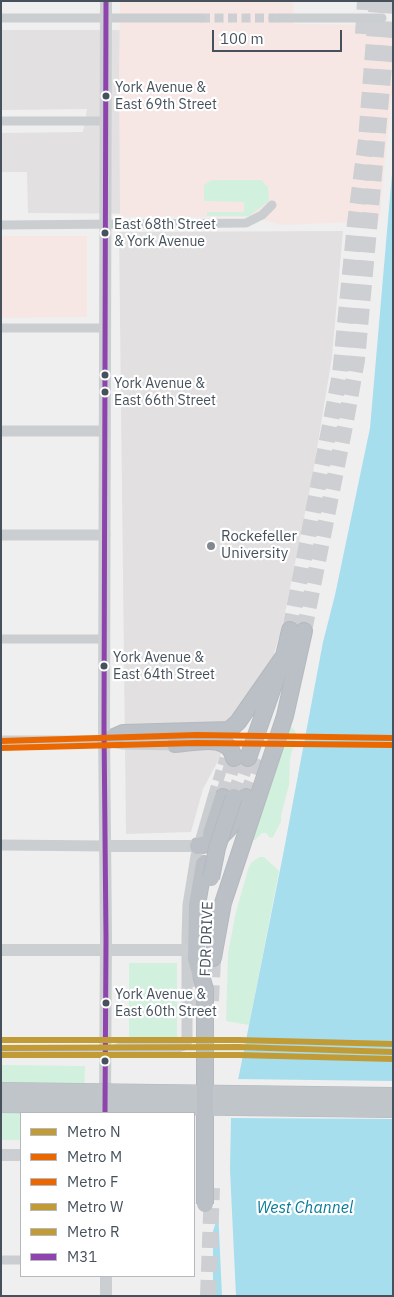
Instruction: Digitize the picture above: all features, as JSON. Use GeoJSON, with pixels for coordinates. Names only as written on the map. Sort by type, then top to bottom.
{"type":"FeatureCollection","features":[{"type":"Feature","properties":{"kind":"highway","name":"FDR DRIVE"},"geometry":{"type":"LineString","coordinates":[[213,958],[225,896],[285,716],[292,685],[297,630],[284,656],[242,758]]}},
{"type":"Feature","properties":{"kind":"highway"},"geometry":{"type":"LineString","coordinates":[[105,740],[123,733],[229,730],[238,722],[284,656]]}},
{"type":"Feature","properties":{"kind":"highway"},"geometry":{"type":"LineString","coordinates":[[175,744],[222,742],[242,758],[278,714],[292,685]]}},
{"type":"Feature","properties":{"kind":"highway","name":"FDR DRIVE"},"geometry":{"type":"LineString","coordinates":[[206,1204],[205,989],[196,959],[207,871],[220,841],[229,797]]}},
{"type":"Feature","properties":{"kind":"highway"},"geometry":{"type":"LineString","coordinates":[[207,871],[211,834],[229,797]]}},
{"type":"Feature","properties":{"kind":"highway"},"geometry":{"type":"LineString","coordinates":[[198,846],[212,842],[228,830],[237,819],[229,797]]}},
{"type":"Feature","properties":{"kind":"highway"},"geometry":{"type":"LineString","coordinates":[[187,950],[191,971]]}},
{"type":"Feature","properties":{"kind":"highway"},"geometry":{"type":"LineString","coordinates":[[1,1086],[393,1091]]}},
{"type":"Feature","properties":{"kind":"highway"},"geometry":{"type":"LineString","coordinates":[[1,1090],[393,1095]]}},
{"type":"Feature","properties":{"kind":"highway"},"geometry":{"type":"LineString","coordinates":[[1,1100],[393,1105]]}},
{"type":"Feature","properties":{"kind":"highway"},"geometry":{"type":"LineString","coordinates":[[1,1105],[393,1110]]}},
{"type":"Feature","properties":{"kind":"main road"},"geometry":{"type":"LineString","coordinates":[[105,1112],[106,1]]}},
{"type":"Feature","properties":{"kind":"main road"},"geometry":{"type":"LineString","coordinates":[[106,846],[198,846]]}},
{"type":"Feature","properties":{"kind":"main road"},"geometry":{"type":"LineString","coordinates":[[1,950],[187,950]]}},
{"type":"Feature","properties":{"kind":"main road"},"geometry":{"type":"LineString","coordinates":[[1,1051],[105,1052]]}},
{"type":"Feature","properties":{"kind":"main road"},"geometry":{"type":"LineString","coordinates":[[1,1155],[20,1155]]}},
{"type":"Feature","properties":{"kind":"main road"},"geometry":{"type":"LineString","coordinates":[[106,1277],[106,1296]]}},
{"type":"Feature","properties":{"kind":"street"},"geometry":{"type":"LineString","coordinates":[[1,18],[201,18]]}},
{"type":"Feature","properties":{"kind":"street"},"geometry":{"type":"LineString","coordinates":[[273,18],[382,18]]}},
{"type":"Feature","properties":{"kind":"street"},"geometry":{"type":"LineString","coordinates":[[1,121],[106,121]]}},
{"type":"Feature","properties":{"kind":"street"},"geometry":{"type":"LineString","coordinates":[[1,224],[246,223],[262,215],[272,205]]}},
{"type":"Feature","properties":{"kind":"street"},"geometry":{"type":"LineString","coordinates":[[1,328],[105,328]]}},
{"type":"Feature","properties":{"kind":"street"},"geometry":{"type":"LineString","coordinates":[[1,431],[105,431]]}},
{"type":"Feature","properties":{"kind":"street"},"geometry":{"type":"LineString","coordinates":[[1,535],[105,535]]}},
{"type":"Feature","properties":{"kind":"street"},"geometry":{"type":"LineString","coordinates":[[1,639],[105,639]]}},
{"type":"Feature","properties":{"kind":"street"},"geometry":{"type":"LineString","coordinates":[[1,741],[105,740],[123,744],[175,744]]}},
{"type":"Feature","properties":{"kind":"street","name":"FDR DRIVE"},"geometry":{"type":"LineString","coordinates":[[105,1052],[121,1048],[178,1047],[185,1044],[188,1037],[187,928],[189,898],[198,846],[229,797]]}},
{"type":"Feature","properties":{"kind":"street"},"geometry":{"type":"LineString","coordinates":[[1,845],[106,846]]}},
{"type":"Feature","properties":{"kind":"street"},"geometry":{"type":"LineString","coordinates":[[1,1260],[20,1260]]}},
{"type":"Feature","properties":{"kind":"shaded area"},"geometry":{"type":"Polygon","coordinates":[[[120,1],[293,1],[294,24],[393,25],[393,83],[379,221],[281,225],[251,217],[120,217],[120,1]]]}},
{"type":"Feature","properties":{"kind":"shaded area"},"geometry":{"type":"Polygon","coordinates":[[[293,1],[273,75],[392,30],[380,212],[298,215],[28,213],[27,172],[1,172],[1,133],[83,132],[87,109],[1,110],[1,30],[126,30],[293,1]]]}},
{"type":"Feature","properties":{"kind":"shaded area","name":"Rockefeller University"},"geometry":{"type":"Polygon","coordinates":[[[343,231],[332,357],[313,473],[284,618],[272,662],[232,728],[219,759],[203,789],[191,832],[126,834],[119,232],[343,231]]]}},
{"type":"Feature","properties":{"kind":"shaded area"},"geometry":{"type":"Polygon","coordinates":[[[1,236],[87,236],[87,317],[1,318],[1,236]]]}},
{"type":"Feature","properties":{"kind":"green space"},"geometry":{"type":"Polygon","coordinates":[[[212,180],[261,180],[268,187],[269,201],[249,216],[207,216],[207,212],[244,212],[244,202],[204,201],[204,185],[212,180]]]}},
{"type":"Feature","properties":{"kind":"green space"},"geometry":{"type":"Polygon","coordinates":[[[288,726],[293,728],[296,738],[290,758],[289,785],[281,822],[273,837],[270,838],[266,833],[262,833],[255,840],[251,840],[288,726]]]}},
{"type":"Feature","properties":{"kind":"green space"},"geometry":{"type":"Polygon","coordinates":[[[259,857],[264,857],[279,871],[249,1025],[226,1021],[228,953],[236,912],[248,869],[251,863],[259,857]]]}},
{"type":"Feature","properties":{"kind":"green space"},"geometry":{"type":"Polygon","coordinates":[[[129,963],[177,963],[177,1039],[129,1039],[129,963]]]}},
{"type":"Feature","properties":{"kind":"green space"},"geometry":{"type":"Polygon","coordinates":[[[1,1065],[85,1066],[84,1112],[20,1112],[20,1140],[1,1140],[1,1065]]]}},
{"type":"Feature","properties":{"kind":"water","name":"West Channel"},"geometry":{"type":"Polygon","coordinates":[[[393,162],[393,1296],[213,1296],[213,1231],[216,1222],[215,1212],[218,1211],[228,1130],[323,642],[335,595],[370,428],[393,162]]]}},
{"type":"Feature","properties":{"kind":"pier"},"geometry":{"type":"Polygon","coordinates":[[[236,1079],[393,1081],[393,1119],[231,1118],[230,1170],[236,1296],[222,1296],[217,1187],[221,1152],[236,1079]]]}},
{"type":"Feature","properties":{"kind":"tunnel"},"geometry":{"type":"LineString","coordinates":[[363,34],[365,1]]}},
{"type":"Feature","properties":{"kind":"tunnel"},"geometry":{"type":"LineString","coordinates":[[290,630],[340,374],[355,223],[366,140],[377,1]]}},
{"type":"Feature","properties":{"kind":"tunnel"},"geometry":{"type":"LineString","coordinates":[[304,631],[357,360],[390,1]]}},
{"type":"Feature","properties":{"kind":"tunnel"},"geometry":{"type":"LineString","coordinates":[[201,18],[273,18]]}},
{"type":"Feature","properties":{"kind":"tunnel"},"geometry":{"type":"LineString","coordinates":[[213,797],[225,758]]}},
{"type":"Feature","properties":{"kind":"tunnel"},"geometry":{"type":"LineString","coordinates":[[223,797],[234,758]]}},
{"type":"Feature","properties":{"kind":"tunnel"},"geometry":{"type":"LineString","coordinates":[[234,797],[248,758]]}},
{"type":"Feature","properties":{"kind":"tunnel"},"geometry":{"type":"LineString","coordinates":[[246,797],[262,758]]}},
{"type":"Feature","properties":{"kind":"tunnel"},"geometry":{"type":"LineString","coordinates":[[211,1001],[213,958]]}},
{"type":"Feature","properties":{"kind":"tunnel"},"geometry":{"type":"LineString","coordinates":[[191,971],[202,1012]]}},
{"type":"Feature","properties":{"kind":"tunnel"},"geometry":{"type":"LineString","coordinates":[[208,1296],[212,1188]]}},
{"type":"Feature","properties":{"kind":"metro line","name":"M"},"geometry":{"type":"LineString","coordinates":[[1,741],[197,735],[393,738]]}},
{"type":"Feature","properties":{"kind":"metro line","name":"F"},"geometry":{"type":"LineString","coordinates":[[1,748],[197,743],[393,745]]}},
{"type":"Feature","properties":{"kind":"metro line","name":"R"},"geometry":{"type":"LineString","coordinates":[[1,1040],[239,1040],[393,1044]]}},
{"type":"Feature","properties":{"kind":"metro line","name":"N"},"geometry":{"type":"LineString","coordinates":[[1,1048],[239,1047],[393,1052]]}},
{"type":"Feature","properties":{"kind":"metro line","name":"W"},"geometry":{"type":"LineString","coordinates":[[1,1055],[239,1055],[393,1059]]}},
{"type":"Feature","properties":{"kind":"transit line","name":"M31"},"geometry":{"type":"LineString","coordinates":[[105,1112],[106,1]]}},
{"type":"Feature","properties":{"kind":"place","name":"York Avenue & East 69th Street"},"geometry":{"type":"Point","coordinates":[106,96]}},
{"type":"Feature","properties":{"kind":"place","name":"East 68th Street & York Avenue"},"geometry":{"type":"Point","coordinates":[105,233]}},
{"type":"Feature","properties":{"kind":"place","name":"York Avenue & East 66th Street"},"geometry":{"type":"Point","coordinates":[105,392]}},
{"type":"Feature","properties":{"kind":"place","name":"Rockefeller University"},"geometry":{"type":"Point","coordinates":[211,546]}},
{"type":"Feature","properties":{"kind":"place","name":"York Avenue & East 64th Street"},"geometry":{"type":"Point","coordinates":[104,666]}},
{"type":"Feature","properties":{"kind":"place","name":"York Avenue & East 60th Street"},"geometry":{"type":"Point","coordinates":[106,1003]}}]}
